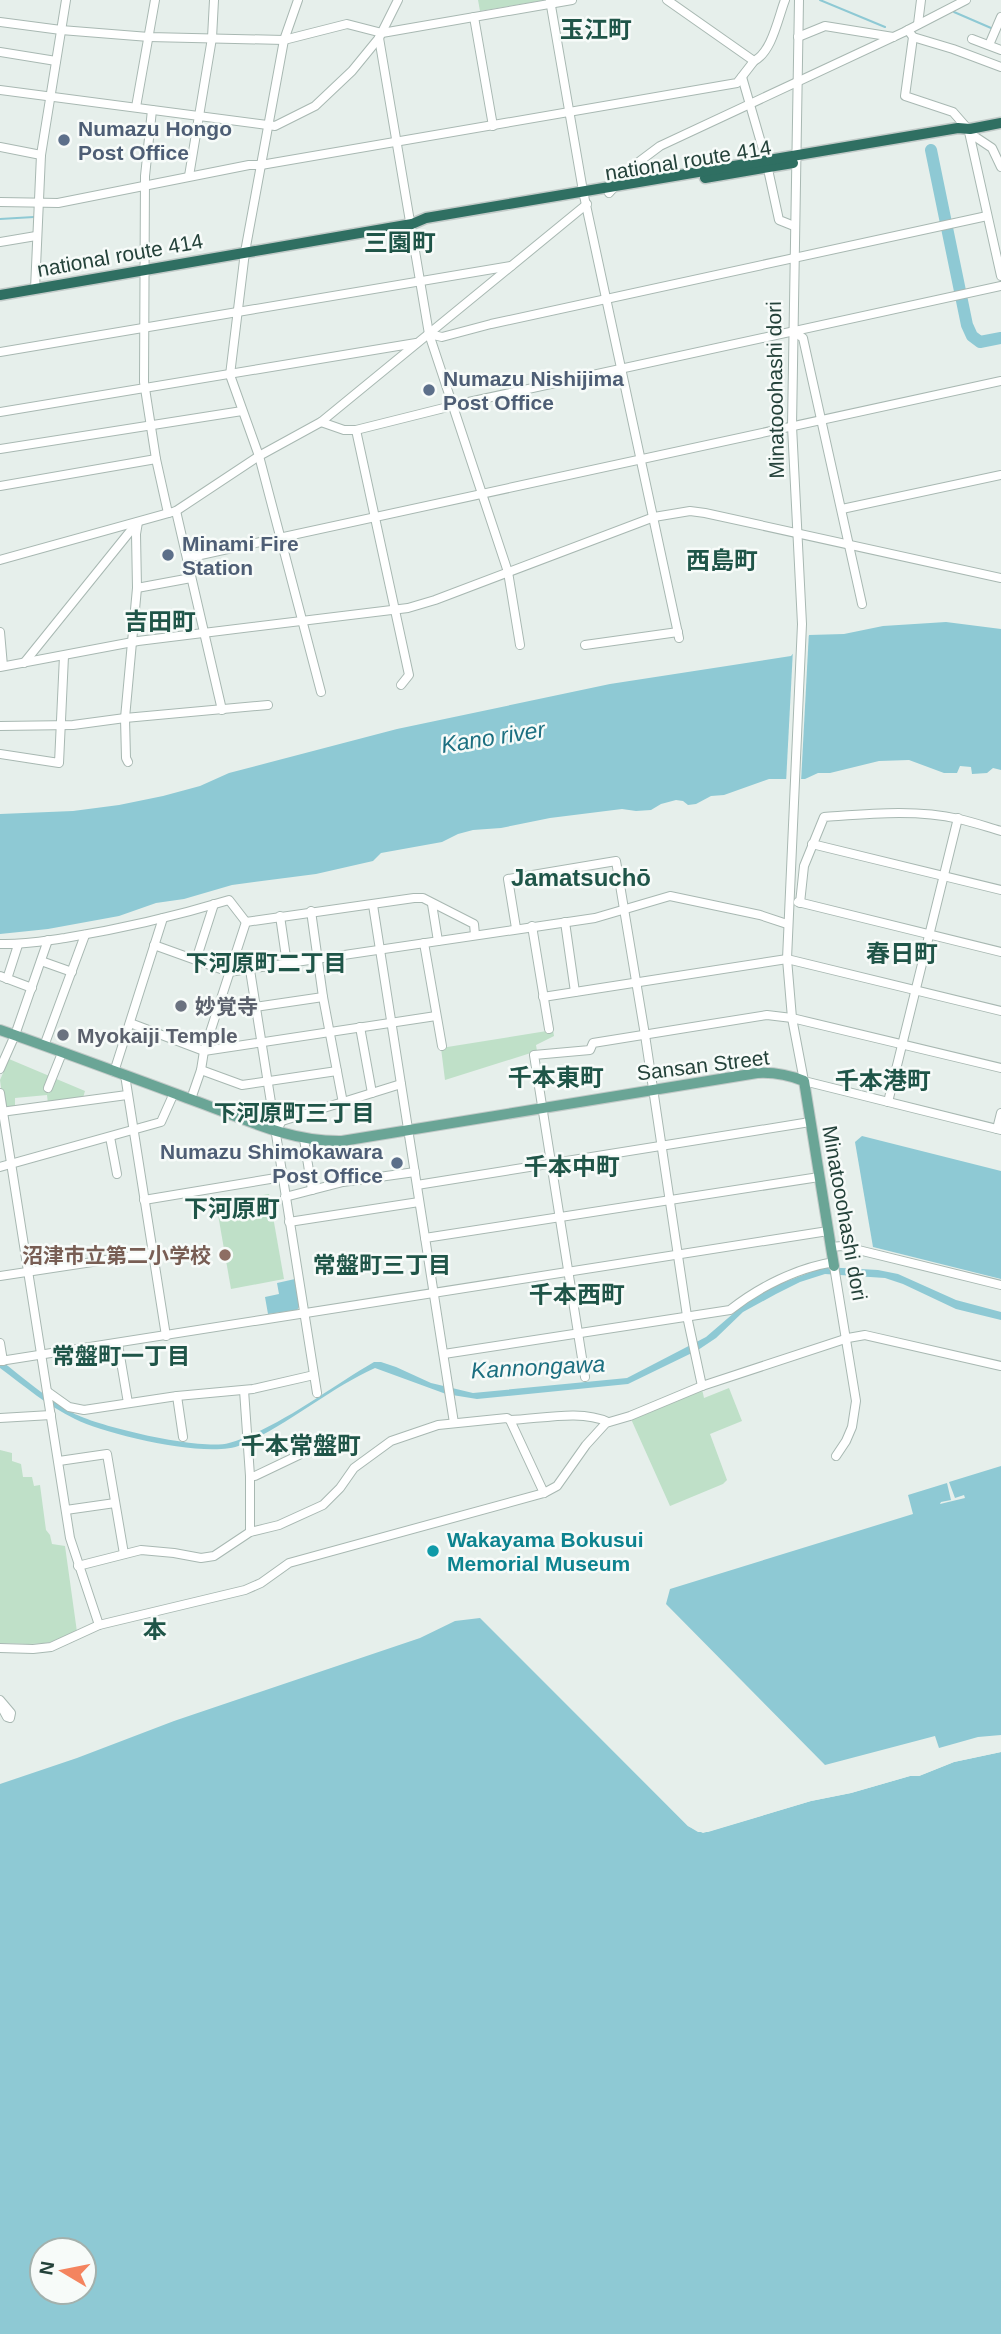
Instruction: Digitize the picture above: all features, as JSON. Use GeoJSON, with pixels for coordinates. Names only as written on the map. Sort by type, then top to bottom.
{"type":"FeatureCollection","features":[{"type":"Feature","properties":{"kind":"highway","name":"national route 414"},"geometry":{"type":"LineString","coordinates":[[0,295],[585,197],[611,189],[960,134],[970,129],[1001,123]]}},
{"type":"Feature","properties":{"kind":"main road","name":"Sansan Street"},"geometry":{"type":"LineString","coordinates":[[0,1030],[304,1139],[342,1141],[764,1073],[791,1076],[804,1081]]}},
{"type":"Feature","properties":{"kind":"main road","name":"Minatooohashi dori"},"geometry":{"type":"LineString","coordinates":[[804,1081],[835,1268]]}},
{"type":"Feature","properties":{"kind":"street"},"geometry":{"type":"LineString","coordinates":[[35,289],[41,155],[66,0]]}},
{"type":"Feature","properties":{"kind":"street"},"geometry":{"type":"LineString","coordinates":[[136,107],[155,0]]}},
{"type":"Feature","properties":{"kind":"street"},"geometry":{"type":"LineString","coordinates":[[189,176],[212,38],[214,0]]}},
{"type":"Feature","properties":{"kind":"street"},"geometry":{"type":"LineString","coordinates":[[298,0],[284,40],[245,253],[230,375],[259,456],[321,692]]}},
{"type":"Feature","properties":{"kind":"street"},"geometry":{"type":"LineString","coordinates":[[0,90],[275,126],[315,106],[352,71],[380,35],[398,0]]}},
{"type":"Feature","properties":{"kind":"street"},"geometry":{"type":"LineString","coordinates":[[0,22],[149,37],[284,40],[347,23],[380,35],[572,0]]}},
{"type":"Feature","properties":{"kind":"street"},"geometry":{"type":"LineString","coordinates":[[667,0],[754,61]]}},
{"type":"Feature","properties":{"kind":"street"},"geometry":{"type":"LineString","coordinates":[[0,202],[58,203],[249,165],[737,83],[754,61],[766,51],[785,0]]}},
{"type":"Feature","properties":{"kind":"street","name":"Minatooohashi dori"},"geometry":{"type":"LineString","coordinates":[[799,0],[792,426],[802,624],[787,959],[792,1018],[804,1081]]}},
{"type":"Feature","properties":{"kind":"street"},"geometry":{"type":"LineString","coordinates":[[921,0],[918,24],[911,34],[905,96],[953,112],[974,136],[992,148],[1001,167]]}},
{"type":"Feature","properties":{"kind":"street"},"geometry":{"type":"LineString","coordinates":[[918,24],[966,0]]}},
{"type":"Feature","properties":{"kind":"street"},"geometry":{"type":"LineString","coordinates":[[551,2],[585,197],[679,635],[586,645]]}},
{"type":"Feature","properties":{"kind":"street"},"geometry":{"type":"LineString","coordinates":[[474,17],[493,126]]}},
{"type":"Feature","properties":{"kind":"street"},"geometry":{"type":"LineString","coordinates":[[989,46],[1001,17]]}},
{"type":"Feature","properties":{"kind":"street"},"geometry":{"type":"LineString","coordinates":[[798,37],[825,26],[893,37]]}},
{"type":"Feature","properties":{"kind":"street"},"geometry":{"type":"LineString","coordinates":[[611,189],[645,156],[660,146],[893,37],[911,34],[1001,67]]}},
{"type":"Feature","properties":{"kind":"street"},"geometry":{"type":"LineString","coordinates":[[380,35],[429,334],[508,572],[520,645]]}},
{"type":"Feature","properties":{"kind":"street"},"geometry":{"type":"LineString","coordinates":[[972,39],[1001,50]]}},
{"type":"Feature","properties":{"kind":"street"},"geometry":{"type":"LineString","coordinates":[[0,52],[56,61]]}},
{"type":"Feature","properties":{"kind":"street"},"geometry":{"type":"LineString","coordinates":[[742,77],[779,220],[794,226]]}},
{"type":"Feature","properties":{"kind":"street"},"geometry":{"type":"LineString","coordinates":[[152,110],[145,184],[145,387],[156,459],[187,558],[222,710]]}},
{"type":"Feature","properties":{"kind":"street"},"geometry":{"type":"LineString","coordinates":[[970,129],[1001,276]]}},
{"type":"Feature","properties":{"kind":"street"},"geometry":{"type":"LineString","coordinates":[[0,147],[41,155]]}},
{"type":"Feature","properties":{"kind":"street"},"geometry":{"type":"LineString","coordinates":[[0,560],[172,512],[259,456],[321,422],[512,266],[585,197]]}},
{"type":"Feature","properties":{"kind":"street"},"geometry":{"type":"LineString","coordinates":[[429,334],[442,337],[987,216]]}},
{"type":"Feature","properties":{"kind":"street"},"geometry":{"type":"LineString","coordinates":[[0,242],[36,236]]}},
{"type":"Feature","properties":{"kind":"street"},"geometry":{"type":"LineString","coordinates":[[0,352],[512,266]]}},
{"type":"Feature","properties":{"kind":"street"},"geometry":{"type":"LineString","coordinates":[[321,422],[344,430],[356,430],[1001,286]]}},
{"type":"Feature","properties":{"kind":"street"},"geometry":{"type":"LineString","coordinates":[[793,331],[803,338],[862,604]]}},
{"type":"Feature","properties":{"kind":"street"},"geometry":{"type":"LineString","coordinates":[[0,412],[419,342]]}},
{"type":"Feature","properties":{"kind":"street"},"geometry":{"type":"LineString","coordinates":[[187,558],[1001,381]]}},
{"type":"Feature","properties":{"kind":"street"},"geometry":{"type":"LineString","coordinates":[[0,449],[242,411]]}},
{"type":"Feature","properties":{"kind":"street"},"geometry":{"type":"LineString","coordinates":[[356,430],[409,675],[401,685]]}},
{"type":"Feature","properties":{"kind":"street"},"geometry":{"type":"LineString","coordinates":[[0,486],[156,459]]}},
{"type":"Feature","properties":{"kind":"street"},"geometry":{"type":"LineString","coordinates":[[842,509],[1001,475]]}},
{"type":"Feature","properties":{"kind":"street"},"geometry":{"type":"LineString","coordinates":[[0,632],[1,666],[203,632],[422,604],[654,517],[674,513],[698,512],[1001,578]]}},
{"type":"Feature","properties":{"kind":"street"},"geometry":{"type":"LineString","coordinates":[[128,762],[125,718],[137,588],[138,522]]}},
{"type":"Feature","properties":{"kind":"street"},"geometry":{"type":"LineString","coordinates":[[24,663],[138,522]]}},
{"type":"Feature","properties":{"kind":"street"},"geometry":{"type":"LineString","coordinates":[[137,588],[191,578]]}},
{"type":"Feature","properties":{"kind":"street"},"geometry":{"type":"LineString","coordinates":[[0,754],[59,764],[64,656]]}},
{"type":"Feature","properties":{"kind":"street"},"geometry":{"type":"LineString","coordinates":[[0,726],[61,726],[268,705]]}},
{"type":"Feature","properties":{"kind":"street"},"geometry":{"type":"LineString","coordinates":[[800,902],[804,866],[824,817],[886,813],[958,818],[1001,831]]}},
{"type":"Feature","properties":{"kind":"street"},"geometry":{"type":"LineString","coordinates":[[888,1102],[958,818]]}},
{"type":"Feature","properties":{"kind":"street"},"geometry":{"type":"LineString","coordinates":[[812,844],[1001,890]]}},
{"type":"Feature","properties":{"kind":"street"},"geometry":{"type":"LineString","coordinates":[[516,928],[508,878],[616,861],[687,1316],[702,1386]]}},
{"type":"Feature","properties":{"kind":"street"},"geometry":{"type":"LineString","coordinates":[[154,946],[229,972],[565,922],[624,911],[670,897],[760,915],[787,924]]}},
{"type":"Feature","properties":{"kind":"street"},"geometry":{"type":"LineString","coordinates":[[246,922],[311,911],[423,898],[474,924],[475,935]]}},
{"type":"Feature","properties":{"kind":"street"},"geometry":{"type":"LineString","coordinates":[[0,944],[85,935],[229,900],[246,922]]}},
{"type":"Feature","properties":{"kind":"street"},"geometry":{"type":"LineString","coordinates":[[788,900],[1001,952]]}},
{"type":"Feature","properties":{"kind":"street"},"geometry":{"type":"LineString","coordinates":[[196,960],[214,904]]}},
{"type":"Feature","properties":{"kind":"street"},"geometry":{"type":"LineString","coordinates":[[432,904],[438,941]]}},
{"type":"Feature","properties":{"kind":"street"},"geometry":{"type":"LineString","coordinates":[[373,905],[454,1423]]}},
{"type":"Feature","properties":{"kind":"street"},"geometry":{"type":"LineString","coordinates":[[311,911],[323,997],[343,1103]]}},
{"type":"Feature","properties":{"kind":"street"},"geometry":{"type":"LineString","coordinates":[[280,916],[287,964]]}},
{"type":"Feature","properties":{"kind":"street"},"geometry":{"type":"LineString","coordinates":[[114,1072],[163,918]]}},
{"type":"Feature","properties":{"kind":"street"},"geometry":{"type":"LineString","coordinates":[[191,1099],[246,922]]}},
{"type":"Feature","properties":{"kind":"street"},"geometry":{"type":"LineString","coordinates":[[565,922],[575,992]]}},
{"type":"Feature","properties":{"kind":"street"},"geometry":{"type":"LineString","coordinates":[[532,926],[549,1029]]}},
{"type":"Feature","properties":{"kind":"street"},"geometry":{"type":"LineString","coordinates":[[44,1046],[85,935]]}},
{"type":"Feature","properties":{"kind":"street"},"geometry":{"type":"LineString","coordinates":[[0,1069],[15,1035],[48,940]]}},
{"type":"Feature","properties":{"kind":"street"},"geometry":{"type":"LineString","coordinates":[[424,943],[442,1046]]}},
{"type":"Feature","properties":{"kind":"street"},"geometry":{"type":"LineString","coordinates":[[18,944],[4,977],[32,988]]}},
{"type":"Feature","properties":{"kind":"street"},"geometry":{"type":"LineString","coordinates":[[543,997],[787,959],[1001,1011]]}},
{"type":"Feature","properties":{"kind":"street"},"geometry":{"type":"LineString","coordinates":[[41,961],[72,972]]}},
{"type":"Feature","properties":{"kind":"street"},"geometry":{"type":"LineString","coordinates":[[250,970],[317,1393]]}},
{"type":"Feature","properties":{"kind":"street"},"geometry":{"type":"LineString","coordinates":[[255,1007],[323,997]]}},
{"type":"Feature","properties":{"kind":"street"},"geometry":{"type":"LineString","coordinates":[[585,1377],[534,1055],[590,1050],[593,1043],[767,1015],[792,1018],[1001,1068]]}},
{"type":"Feature","properties":{"kind":"street"},"geometry":{"type":"LineString","coordinates":[[130,1023],[204,1051],[436,1016]]}},
{"type":"Feature","properties":{"kind":"street"},"geometry":{"type":"LineString","coordinates":[[360,1027],[372,1093]]}},
{"type":"Feature","properties":{"kind":"street"},"geometry":{"type":"LineString","coordinates":[[48,1088],[62,1053]]}},
{"type":"Feature","properties":{"kind":"street"},"geometry":{"type":"LineString","coordinates":[[201,1070],[242,1086],[337,1071]]}},
{"type":"Feature","properties":{"kind":"street"},"geometry":{"type":"LineString","coordinates":[[125,1076],[166,1336]]}},
{"type":"Feature","properties":{"kind":"street"},"geometry":{"type":"LineString","coordinates":[[804,1081],[999,1129],[1001,1113]]}},
{"type":"Feature","properties":{"kind":"street"},"geometry":{"type":"LineString","coordinates":[[276,1131],[282,1121],[401,1084]]}},
{"type":"Feature","properties":{"kind":"street"},"geometry":{"type":"LineString","coordinates":[[0,1093],[71,1543],[99,1625]]}},
{"type":"Feature","properties":{"kind":"street"},"geometry":{"type":"LineString","coordinates":[[0,1167],[162,1121],[174,1093]]}},
{"type":"Feature","properties":{"kind":"street"},"geometry":{"type":"LineString","coordinates":[[2,1112],[127,1095]]}},
{"type":"Feature","properties":{"kind":"street"},"geometry":{"type":"LineString","coordinates":[[417,1185],[810,1122]]}},
{"type":"Feature","properties":{"kind":"street"},"geometry":{"type":"LineString","coordinates":[[110,1137],[117,1174]]}},
{"type":"Feature","properties":{"kind":"street"},"geometry":{"type":"LineString","coordinates":[[304,1139],[312,1190]]}},
{"type":"Feature","properties":{"kind":"street"},"geometry":{"type":"LineString","coordinates":[[285,1197],[343,1182],[415,1172]]}},
{"type":"Feature","properties":{"kind":"street"},"geometry":{"type":"LineString","coordinates":[[144,1200],[282,1177]]}},
{"type":"Feature","properties":{"kind":"street"},"geometry":{"type":"LineString","coordinates":[[425,1238],[819,1177]]}},
{"type":"Feature","properties":{"kind":"street"},"geometry":{"type":"LineString","coordinates":[[289,1222],[419,1202]]}},
{"type":"Feature","properties":{"kind":"street"},"geometry":{"type":"LineString","coordinates":[[0,1343],[2,1361],[828,1231]]}},
{"type":"Feature","properties":{"kind":"street"},"geometry":{"type":"LineString","coordinates":[[831,1247],[845,1247],[1001,1285]]}},
{"type":"Feature","properties":{"kind":"street"},"geometry":{"type":"LineString","coordinates":[[0,1276],[152,1253]]}},
{"type":"Feature","properties":{"kind":"street"},"geometry":{"type":"LineString","coordinates":[[444,1354],[730,1310],[748,1296],[813,1266],[835,1268]]}},
{"type":"Feature","properties":{"kind":"street","name":"Minatooohashi dori"},"geometry":{"type":"LineString","coordinates":[[835,1268],[848,1338],[856,1411],[849,1435],[836,1456]]}},
{"type":"Feature","properties":{"kind":"street"},"geometry":{"type":"LineString","coordinates":[[0,1648],[51,1647],[99,1625],[245,1590],[261,1583],[289,1563],[544,1493],[559,1484],[600,1428],[608,1422],[630,1416],[702,1386],[848,1338],[865,1335],[1001,1366]]}},
{"type":"Feature","properties":{"kind":"street"},"geometry":{"type":"LineString","coordinates":[[118,1344],[128,1403]]}},
{"type":"Feature","properties":{"kind":"street"},"geometry":{"type":"LineString","coordinates":[[48,1394],[78,1410],[244,1390],[314,1375]]}},
{"type":"Feature","properties":{"kind":"street"},"geometry":{"type":"LineString","coordinates":[[244,1390],[250,1476],[250,1532]]}},
{"type":"Feature","properties":{"kind":"street"},"geometry":{"type":"LineString","coordinates":[[177,1396],[183,1437]]}},
{"type":"Feature","properties":{"kind":"street"},"geometry":{"type":"LineString","coordinates":[[0,1418],[51,1411]]}},
{"type":"Feature","properties":{"kind":"street"},"geometry":{"type":"LineString","coordinates":[[78,1566],[142,1550],[201,1558],[220,1553],[250,1532],[279,1525],[323,1505],[340,1488],[354,1468],[391,1441],[438,1425],[507,1418],[510,1420],[589,1415],[608,1422]]}},
{"type":"Feature","properties":{"kind":"street"},"geometry":{"type":"LineString","coordinates":[[510,1420],[544,1493]]}},
{"type":"Feature","properties":{"kind":"street"},"geometry":{"type":"LineString","coordinates":[[59,1461],[107,1454],[124,1554]]}},
{"type":"Feature","properties":{"kind":"street"},"geometry":{"type":"LineString","coordinates":[[250,1476],[256,1476],[299,1455]]}},
{"type":"Feature","properties":{"kind":"street"},"geometry":{"type":"LineString","coordinates":[[66,1510],[115,1503]]}},
{"type":"Feature","properties":{"kind":"green space"},"geometry":{"type":"Polygon","coordinates":[[[478,0],[546,0],[480,11],[478,0]]]}},
{"type":"Feature","properties":{"kind":"green space"},"geometry":{"type":"Polygon","coordinates":[[[553,1030],[554,1036],[536,1045],[537,1051],[445,1080],[441,1048],[553,1030]]]}},
{"type":"Feature","properties":{"kind":"green space"},"geometry":{"type":"Polygon","coordinates":[[[9,1059],[85,1091],[82,1101],[48,1104],[47,1095],[15,1098],[15,1108],[4,1110],[0,1080],[9,1059]]]}},
{"type":"Feature","properties":{"kind":"green space"},"geometry":{"type":"Polygon","coordinates":[[[269,1194],[284,1279],[231,1289],[216,1203],[269,1194]]]}},
{"type":"Feature","properties":{"kind":"green space"},"geometry":{"type":"Polygon","coordinates":[[[729,1388],[742,1421],[710,1434],[727,1480],[670,1506],[631,1419],[702,1389],[704,1398],[729,1388]]]}},
{"type":"Feature","properties":{"kind":"green space"},"geometry":{"type":"Polygon","coordinates":[[[0,1450],[12,1453],[12,1461],[21,1464],[23,1477],[32,1477],[34,1486],[40,1485],[46,1530],[52,1544],[65,1546],[77,1632],[57,1640],[40,1644],[0,1643],[0,1450]]]}},
{"type":"Feature","properties":{"kind":"water","name":"Kano river"},"geometry":{"type":"Polygon","coordinates":[[[946,622],[1001,629],[1001,770],[993,768],[987,773],[972,774],[971,767],[960,766],[957,773],[944,773],[909,760],[879,761],[830,773],[818,773],[805,779],[769,779],[724,795],[711,796],[696,804],[688,805],[676,800],[651,810],[622,809],[473,830],[442,842],[381,853],[373,861],[316,874],[232,885],[184,899],[156,903],[119,916],[48,929],[0,934],[0,814],[73,811],[119,805],[200,786],[229,773],[397,729],[610,684],[791,656],[809,635],[844,634],[883,626],[946,622]]]}},
{"type":"Feature","properties":{"kind":"water"},"geometry":{"type":"Polygon","coordinates":[[[862,1136],[1001,1171],[1001,1279],[873,1247],[855,1142],[862,1136]]]}},
{"type":"Feature","properties":{"kind":"water"},"geometry":{"type":"Polygon","coordinates":[[[824,1267],[898,1274],[956,1300],[1001,1312],[1001,1320],[956,1309],[885,1278],[825,1274],[800,1282],[743,1312],[716,1338],[698,1350],[628,1384],[477,1399],[446,1394],[375,1368],[259,1437],[226,1449],[158,1443],[90,1425],[55,1408],[0,1368],[0,1360],[54,1401],[86,1419],[175,1441],[216,1445],[229,1443],[266,1428],[374,1362],[396,1367],[431,1383],[473,1393],[627,1378],[706,1337],[749,1300],[774,1286],[824,1267]]]}},
{"type":"Feature","properties":{"kind":"water"},"geometry":{"type":"Polygon","coordinates":[[[295,1279],[299,1307],[297,1310],[268,1314],[265,1297],[279,1294],[277,1283],[295,1279]]]}},
{"type":"Feature","properties":{"kind":"water"},"geometry":{"type":"Polygon","coordinates":[[[1001,1466],[1001,1735],[978,1737],[939,1748],[935,1736],[825,1765],[666,1604],[670,1589],[913,1514],[908,1495],[947,1483],[951,1500],[940,1504],[965,1498],[964,1495],[955,1498],[949,1482],[1001,1466]]]}},
{"type":"Feature","properties":{"kind":"water"},"geometry":{"type":"Polygon","coordinates":[[[480,1618],[688,1826],[703,1833],[811,1801],[919,1776],[954,1762],[1001,1752],[1001,2334],[0,2334],[0,1784],[174,1721],[420,1638],[455,1621],[480,1618]]]}},
{"type":"Feature","properties":{"kind":"pier"},"geometry":{"type":"Polygon","coordinates":[[[809,631],[801,782],[786,783],[793,649],[809,631]]]}},
{"type":"Feature","properties":{"kind":"pier"},"geometry":{"type":"Polygon","coordinates":[[[478,1615],[483,1615],[699,1829],[707,1829],[810,1798],[919,1772],[953,1758],[980,1751],[1001,1748],[1001,1752],[954,1762],[919,1776],[811,1801],[708,1832],[698,1832],[688,1826],[478,1615]]]}},
{"type":"Feature","properties":{"kind":"waterway"},"geometry":{"type":"LineString","coordinates":[[820,0],[885,27]]}},
{"type":"Feature","properties":{"kind":"waterway"},"geometry":{"type":"LineString","coordinates":[[954,12],[991,28]]}},
{"type":"Feature","properties":{"kind":"waterway"},"geometry":{"type":"LineString","coordinates":[[931,150],[967,325],[972,336],[980,342],[1001,338]]}},
{"type":"Feature","properties":{"kind":"waterway"},"geometry":{"type":"LineString","coordinates":[[0,219],[34,217]]}},
{"type":"Feature","properties":{"kind":"place","name":"Numazu Hongo Post Office"},"geometry":{"type":"Point","coordinates":[64,140]}},
{"type":"Feature","properties":{"kind":"place","name":"Numazu Nishijima Post Office"},"geometry":{"type":"Point","coordinates":[429,390]}},
{"type":"Feature","properties":{"kind":"place","name":"Minami Fire Station"},"geometry":{"type":"Point","coordinates":[168,555]}},
{"type":"Feature","properties":{"kind":"place","name":"妙覚寺"},"geometry":{"type":"Point","coordinates":[181,1006]}},
{"type":"Feature","properties":{"kind":"place","name":"Myokaiji Temple"},"geometry":{"type":"Point","coordinates":[63,1035]}},
{"type":"Feature","properties":{"kind":"place","name":"Numazu Shimokawara Post Office"},"geometry":{"type":"Point","coordinates":[397,1163]}},
{"type":"Feature","properties":{"kind":"place","name":"沼津市立第二小学校"},"geometry":{"type":"Point","coordinates":[225,1255]}},
{"type":"Feature","properties":{"kind":"place","name":"Wakayama Bokusui Memorial Museum"},"geometry":{"type":"Point","coordinates":[433,1551]}},
{"type":"Feature","properties":{"kind":"district","name":"玉江町"},"geometry":{"type":"Point","coordinates":[596,29]}},
{"type":"Feature","properties":{"kind":"district","name":"三園町"},"geometry":{"type":"Point","coordinates":[400,242]}},
{"type":"Feature","properties":{"kind":"district","name":"西島町"},"geometry":{"type":"Point","coordinates":[722,560]}},
{"type":"Feature","properties":{"kind":"district","name":"吉田町"},"geometry":{"type":"Point","coordinates":[160,621]}},
{"type":"Feature","properties":{"kind":"district","name":"Jamatsuchō"},"geometry":{"type":"Point","coordinates":[581,877]}},
{"type":"Feature","properties":{"kind":"district","name":"春日町"},"geometry":{"type":"Point","coordinates":[902,953]}},
{"type":"Feature","properties":{"kind":"district","name":"下河原町二丁目"},"geometry":{"type":"Point","coordinates":[266,963]}},
{"type":"Feature","properties":{"kind":"district","name":"千本東町"},"geometry":{"type":"Point","coordinates":[556,1077]}},
{"type":"Feature","properties":{"kind":"district","name":"千本港町"},"geometry":{"type":"Point","coordinates":[883,1080]}},
{"type":"Feature","properties":{"kind":"district","name":"下河原町三丁目"},"geometry":{"type":"Point","coordinates":[294,1113]}},
{"type":"Feature","properties":{"kind":"district","name":"千本中町"},"geometry":{"type":"Point","coordinates":[572,1166]}},
{"type":"Feature","properties":{"kind":"district","name":"下河原町"},"geometry":{"type":"Point","coordinates":[232,1208]}},
{"type":"Feature","properties":{"kind":"district","name":"常盤町三丁目"},"geometry":{"type":"Point","coordinates":[382,1265]}},
{"type":"Feature","properties":{"kind":"district","name":"千本西町"},"geometry":{"type":"Point","coordinates":[577,1294]}},
{"type":"Feature","properties":{"kind":"district","name":"常盤町一丁目"},"geometry":{"type":"Point","coordinates":[121,1356]}},
{"type":"Feature","properties":{"kind":"district","name":"千本常盤町"},"geometry":{"type":"Point","coordinates":[301,1445]}},
{"type":"Feature","properties":{"kind":"district","name":"本"},"geometry":{"type":"Point","coordinates":[155,1629]}},
{"type":"Feature","properties":{"kind":"water label","name":"Kannongawa"},"geometry":{"type":"Point","coordinates":[538,1367]}}]}
